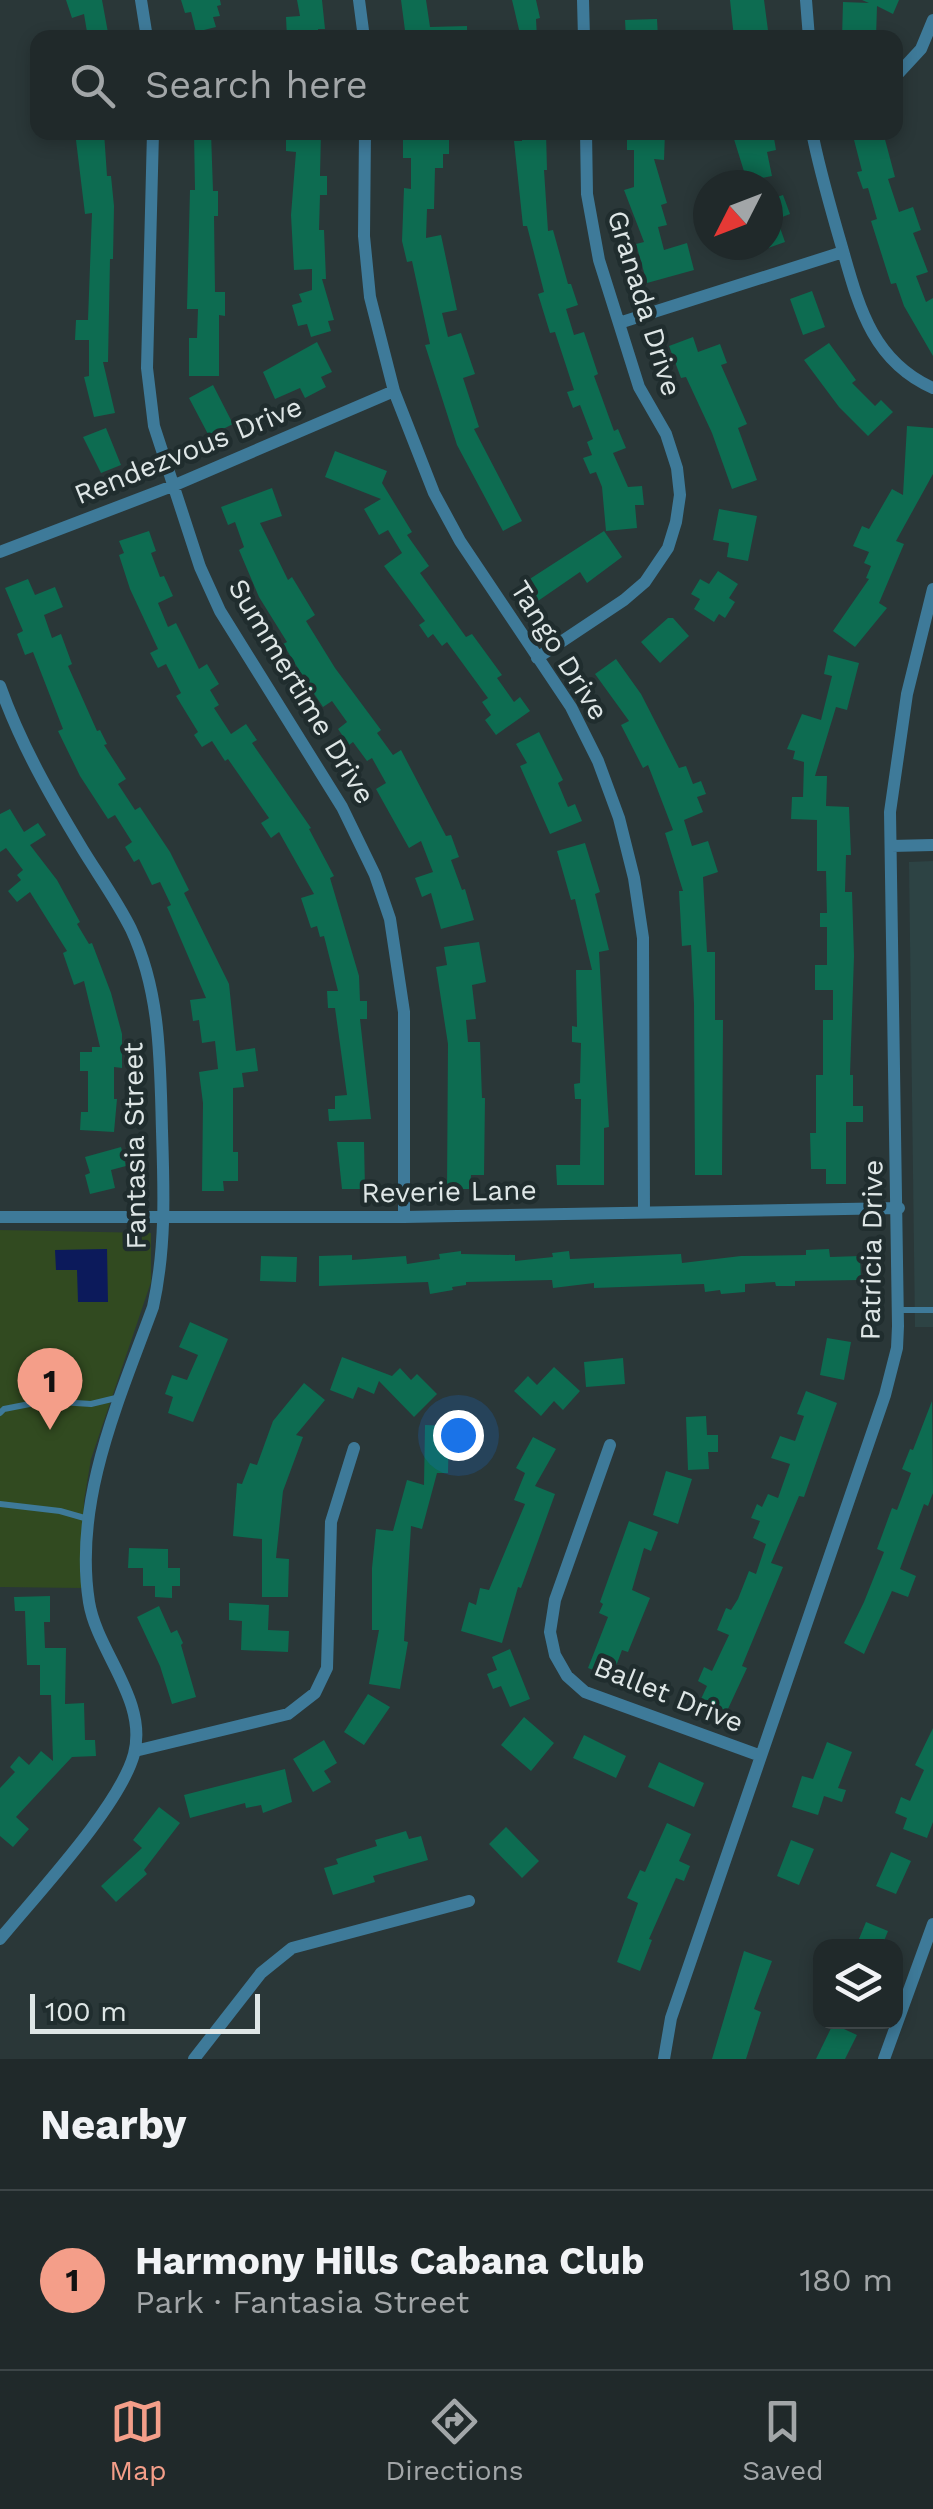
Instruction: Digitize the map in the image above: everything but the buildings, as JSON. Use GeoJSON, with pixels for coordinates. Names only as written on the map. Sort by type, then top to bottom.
{"type":"FeatureCollection","features":[{"type":"Feature","properties":{"kind":"street"},"geometry":{"type":"LineString","coordinates":[[141,0],[146,30]]}},
{"type":"Feature","properties":{"kind":"street"},"geometry":{"type":"LineString","coordinates":[[359,0],[363,30]]}},
{"type":"Feature","properties":{"kind":"street"},"geometry":{"type":"LineString","coordinates":[[583,0],[584,30]]}},
{"type":"Feature","properties":{"kind":"street"},"geometry":{"type":"LineString","coordinates":[[806,0],[808,30]]}},
{"type":"Feature","properties":{"kind":"street"},"geometry":{"type":"LineString","coordinates":[[903,68],[921,49],[933,20]]}},
{"type":"Feature","properties":{"kind":"street","name":"Summertime Drive"},"geometry":{"type":"LineString","coordinates":[[152,140],[147,368],[154,426],[200,566],[220,610],[342,806],[375,875],[390,919],[404,1012],[404,1217]]}},
{"type":"Feature","properties":{"kind":"street","name":"Tango Drive"},"geometry":{"type":"LineString","coordinates":[[365,140],[364,236],[370,297],[394,391],[434,493],[460,541],[571,707],[598,761],[619,818],[643,938],[644,1212]]}},
{"type":"Feature","properties":{"kind":"street","name":"Granada Drive"},"geometry":{"type":"LineString","coordinates":[[537,658],[635,592],[654,571],[668,548],[680,495],[677,468],[666,434],[639,387],[592,226],[587,140]]}},
{"type":"Feature","properties":{"kind":"street"},"geometry":{"type":"LineString","coordinates":[[814,140],[857,303],[877,342],[896,364],[933,388]]}},
{"type":"Feature","properties":{"kind":"street"},"geometry":{"type":"LineString","coordinates":[[620,323],[844,252]]}},
{"type":"Feature","properties":{"kind":"street","name":"Rendezvous Drive"},"geometry":{"type":"LineString","coordinates":[[0,552],[175,485],[394,391]]}},
{"type":"Feature","properties":{"kind":"street","name":"Patricia Drive"},"geometry":{"type":"LineString","coordinates":[[664,2059],[671,2018],[892,1372],[898,1310],[899,1208],[890,812],[907,694],[933,589]]}},
{"type":"Feature","properties":{"kind":"street","name":"Fantasia Street"},"geometry":{"type":"LineString","coordinates":[[0,686],[34,767],[132,931],[145,967],[160,1044],[165,1216],[153,1307],[93,1485],[89,1520],[87,1578],[91,1610],[124,1689],[133,1718],[135,1751]]}},
{"type":"Feature","properties":{"kind":"street"},"geometry":{"type":"LineString","coordinates":[[891,846],[933,845]]}},
{"type":"Feature","properties":{"kind":"street","name":"Reverie Lane"},"geometry":{"type":"LineString","coordinates":[[0,1217],[404,1217],[899,1208]]}},
{"type":"Feature","properties":{"kind":"street","name":"Ballet Drive"},"geometry":{"type":"LineString","coordinates":[[610,1444],[555,1600],[550,1632],[555,1655],[567,1676],[584,1692],[761,1756]]}},
{"type":"Feature","properties":{"kind":"street"},"geometry":{"type":"LineString","coordinates":[[0,1940],[110,1802],[135,1751],[288,1714],[314,1694],[327,1668],[330,1522],[354,1448]]}},
{"type":"Feature","properties":{"kind":"street"},"geometry":{"type":"LineString","coordinates":[[194,2059],[261,1973],[292,1948],[469,1901]]}},
{"type":"Feature","properties":{"kind":"street"},"geometry":{"type":"LineString","coordinates":[[884,2059],[933,1924]]}},
{"type":"Feature","properties":{"kind":"lane"},"geometry":{"type":"LineString","coordinates":[[898,1310],[933,1310]]}},
{"type":"Feature","properties":{"kind":"lane"},"geometry":{"type":"LineString","coordinates":[[0,1413],[4,1408],[45,1401],[91,1404],[120,1397]]}},
{"type":"Feature","properties":{"kind":"lane"},"geometry":{"type":"LineString","coordinates":[[0,1504],[60,1511],[89,1520]]}},
{"type":"Feature","properties":{"kind":"shaded area"},"geometry":{"type":"Polygon","coordinates":[[[933,861],[933,1327],[915,1327],[909,862],[933,861]]]}},
{"type":"Feature","properties":{"kind":"shaded area"},"geometry":{"type":"Polygon","coordinates":[[[107,1249],[108,1302],[78,1302],[77,1270],[56,1270],[55,1250],[107,1249]]]}},
{"type":"Feature","properties":{"kind":"green space"},"geometry":{"type":"Polygon","coordinates":[[[0,1230],[151,1233],[151,1282],[91,1459],[84,1501],[82,1588],[0,1587],[0,1230]]]}},
{"type":"Feature","properties":{"kind":"place","name":"Harmony Hills Cabana Club"},"geometry":{"type":"Point","coordinates":[50,1430]}}]}
